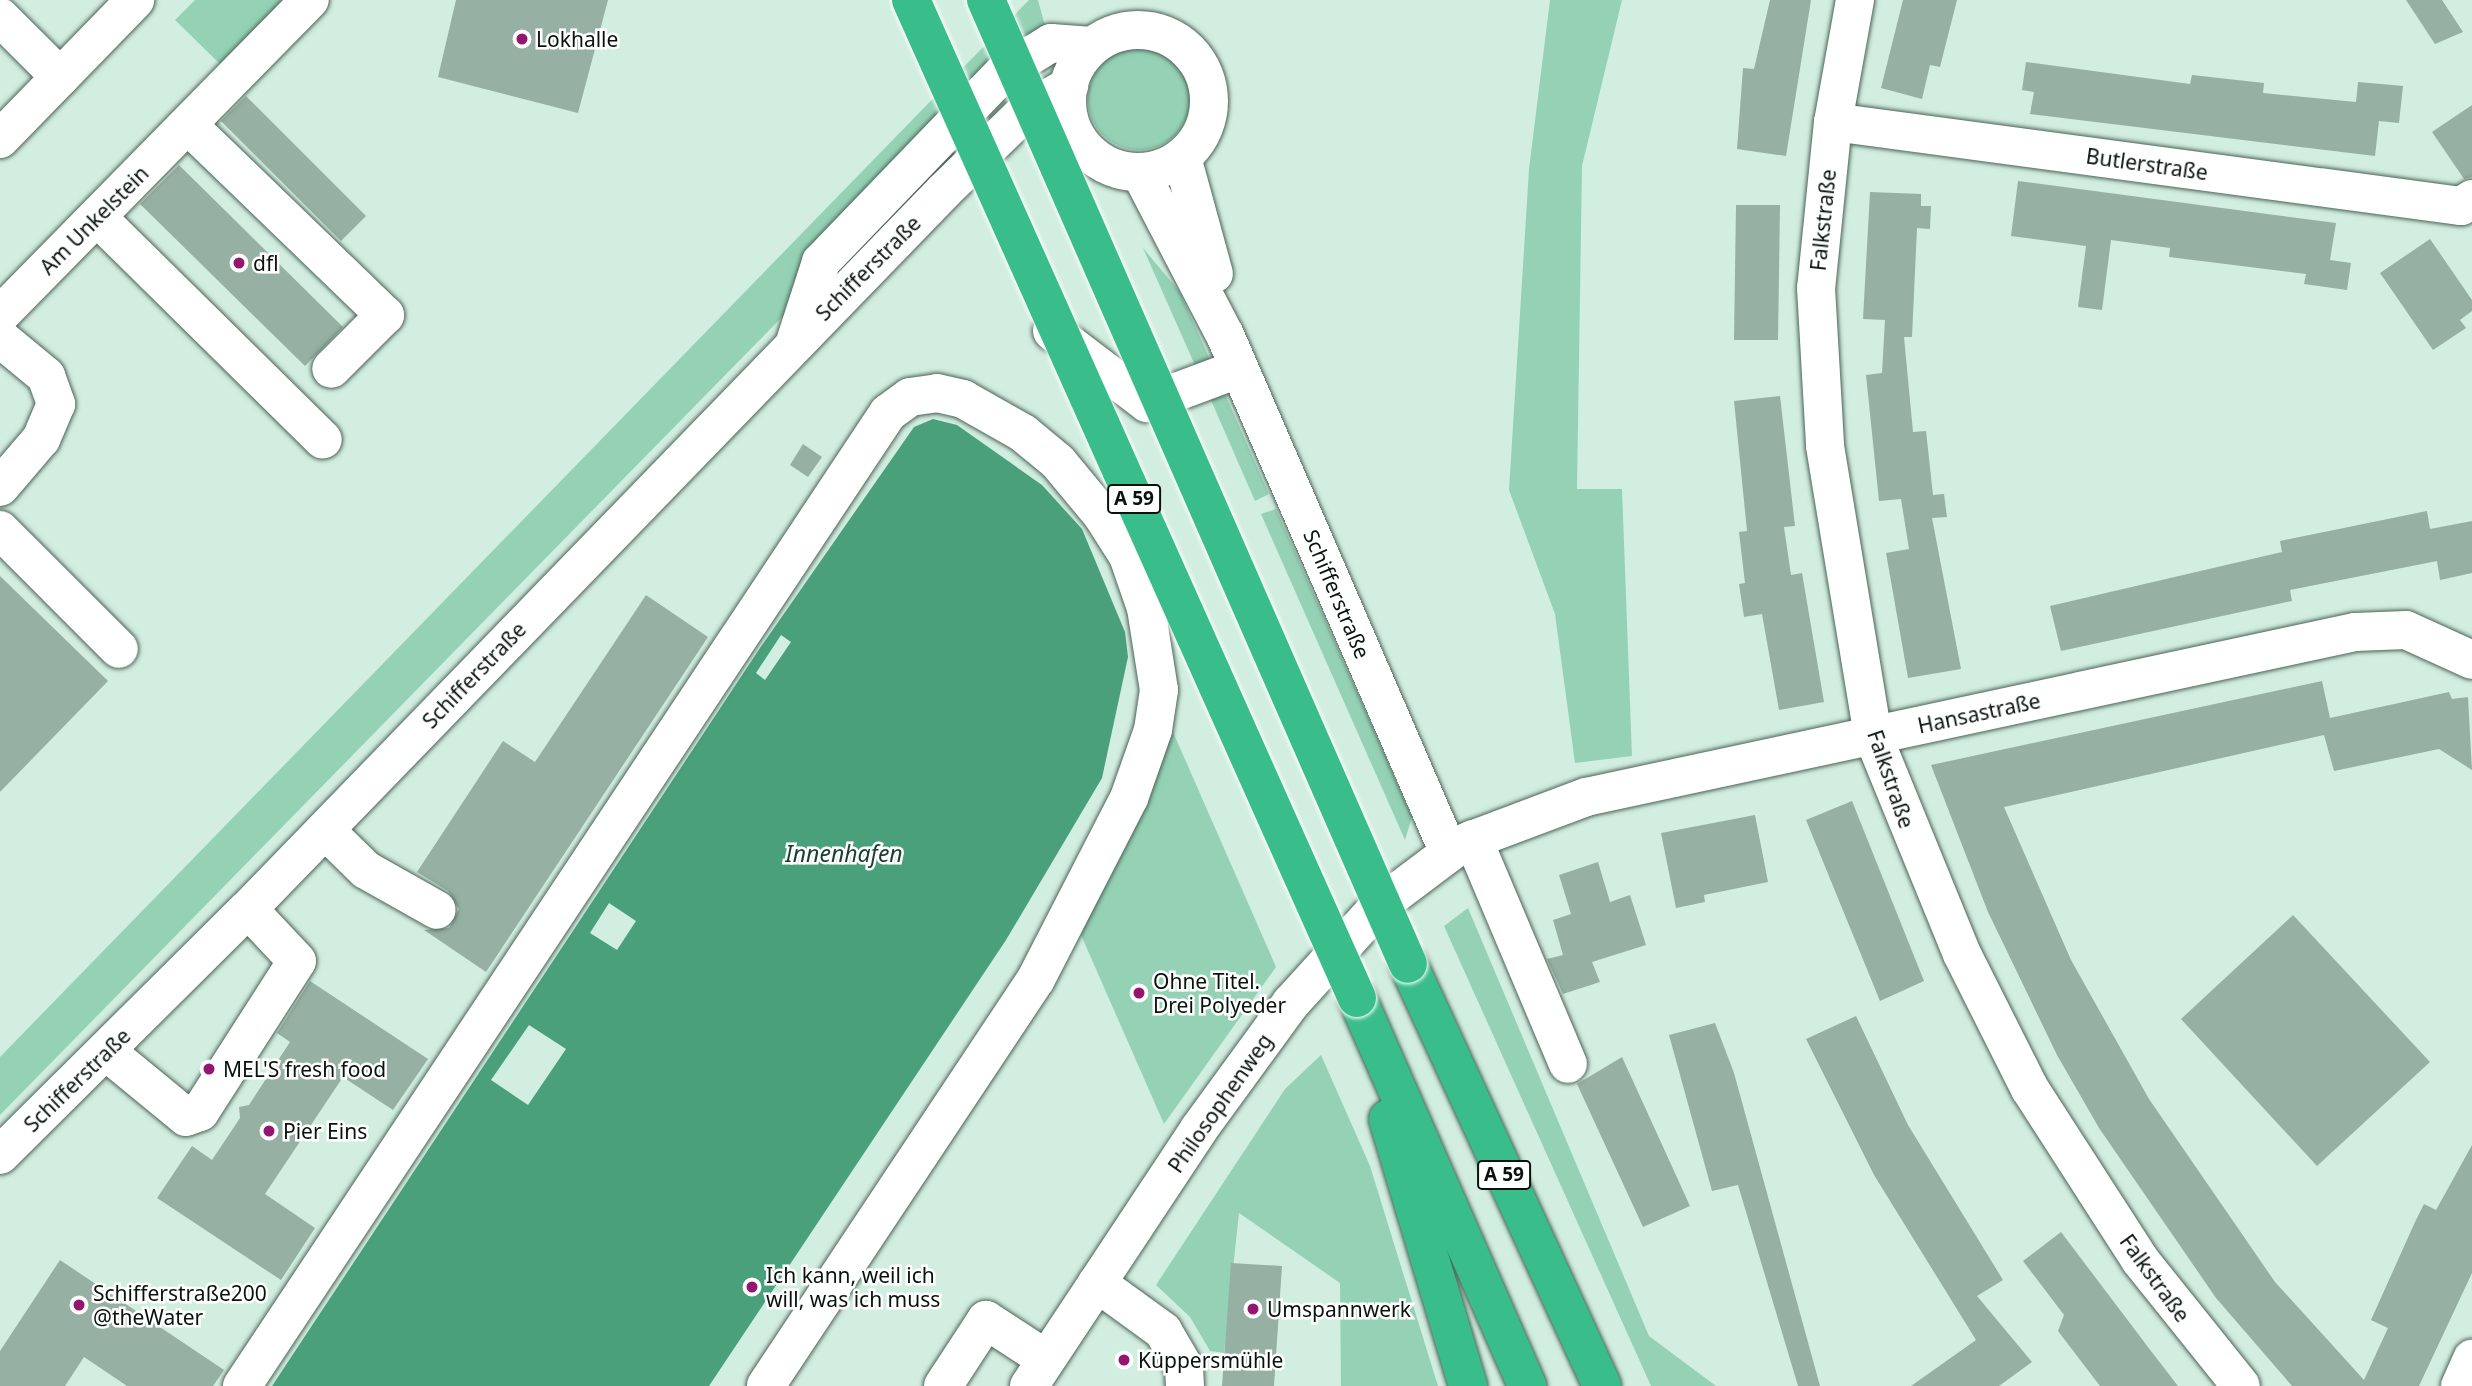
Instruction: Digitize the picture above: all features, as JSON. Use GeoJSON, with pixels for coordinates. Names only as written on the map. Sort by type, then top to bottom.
{"type":"FeatureCollection","features":[{"type":"Feature","properties":{"kind":"highway","name":"A 59"},"geometry":{"type":"LineString","coordinates":[[911,0],[1357,998],[1527,1386]]}},
{"type":"Feature","properties":{"kind":"highway","name":"A 59"},"geometry":{"type":"LineString","coordinates":[[986,0],[1408,964],[1602,1386]]}},
{"type":"Feature","properties":{"kind":"highway"},"geometry":{"type":"LineString","coordinates":[[1357,998],[1408,1193],[1468,1386]]}},
{"type":"Feature","properties":{"kind":"street"},"geometry":{"type":"LineString","coordinates":[[0,139],[135,0]]}},
{"type":"Feature","properties":{"kind":"street","name":"Am Unkelstein"},"geometry":{"type":"LineString","coordinates":[[0,315],[310,0]]}},
{"type":"Feature","properties":{"kind":"street","name":"Falkstraße"},"geometry":{"type":"LineString","coordinates":[[1854,0],[1833,122],[1816,288],[1824,433],[1873,736],[1962,954],[2030,1089],[2140,1260],[2241,1386]]}},
{"type":"Feature","properties":{"kind":"street"},"geometry":{"type":"LineString","coordinates":[[0,17],[60,77]]}},
{"type":"Feature","properties":{"kind":"street"},"geometry":{"type":"LineString","coordinates":[[796,341],[821,262],[1003,72],[1051,43],[1093,46],[1135,30],[1163,34],[1187,48],[1203,70],[1210,97],[1202,131],[1182,157],[1140,172],[1111,167],[1074,132],[1069,86]]}},
{"type":"Feature","properties":{"kind":"street","name":"Schifferstraße"},"geometry":{"type":"LineString","coordinates":[[0,1155],[107,1052],[248,909],[944,191],[1026,111],[1069,86],[1093,46]]}},
{"type":"Feature","properties":{"kind":"street","name":"Butlerstraße"},"geometry":{"type":"LineString","coordinates":[[1833,122],[2468,209]]}},
{"type":"Feature","properties":{"kind":"street"},"geometry":{"type":"LineString","coordinates":[[188,125],[385,315],[331,369]]}},
{"type":"Feature","properties":{"kind":"street","name":"Schifferstraße"},"geometry":{"type":"LineString","coordinates":[[944,191],[1020,142],[1074,132]]}},
{"type":"Feature","properties":{"kind":"street","name":"Schifferstraße"},"geometry":{"type":"LineString","coordinates":[[1182,157],[1232,352]]}},
{"type":"Feature","properties":{"kind":"street","name":"Schifferstraße"},"geometry":{"type":"LineString","coordinates":[[1140,172],[1232,352],[1461,846],[1568,1064]]}},
{"type":"Feature","properties":{"kind":"street"},"geometry":{"type":"LineString","coordinates":[[97,218],[323,440]]}},
{"type":"Feature","properties":{"kind":"street"},"geometry":{"type":"LineString","coordinates":[[1004,253],[1043,324],[1147,403],[1232,352]]}},
{"type":"Feature","properties":{"kind":"street"},"geometry":{"type":"LineString","coordinates":[[0,338],[46,376],[57,404],[41,439],[0,487]]}},
{"type":"Feature","properties":{"kind":"street"},"geometry":{"type":"LineString","coordinates":[[242,1386],[888,413],[910,397],[937,393],[963,399],[1023,433],[1058,462],[1102,514],[1128,556],[1146,608],[1159,690],[1153,730],[1129,798],[1036,979],[766,1386]]}},
{"type":"Feature","properties":{"kind":"street"},"geometry":{"type":"LineString","coordinates":[[0,530],[119,649]]}},
{"type":"Feature","properties":{"kind":"street","name":"Hansastraße"},"geometry":{"type":"LineString","coordinates":[[1461,846],[1586,797],[2354,632],[2406,630],[2472,660]]}},
{"type":"Feature","properties":{"kind":"street"},"geometry":{"type":"LineString","coordinates":[[325,830],[366,870],[437,910]]}},
{"type":"Feature","properties":{"kind":"street","name":"Philosophenweg"},"geometry":{"type":"LineString","coordinates":[[1038,1372],[1291,1003],[1380,905],[1461,846]]}},
{"type":"Feature","properties":{"kind":"street"},"geometry":{"type":"LineString","coordinates":[[107,1052],[186,1118],[200,1112],[297,961],[248,909]]}},
{"type":"Feature","properties":{"kind":"street"},"geometry":{"type":"LineString","coordinates":[[1097,1283],[1163,1331],[1184,1367],[1185,1386]]}},
{"type":"Feature","properties":{"kind":"street"},"geometry":{"type":"LineString","coordinates":[[943,1386],[986,1320],[1038,1372]]}},
{"type":"Feature","properties":{"kind":"street"},"geometry":{"type":"LineString","coordinates":[[2460,1386],[2472,1359]]}},
{"type":"Feature","properties":{"kind":"shaded area"},"geometry":{"type":"Polygon","coordinates":[[[195,0],[284,0],[220,64],[175,20],[195,0]]]}},
{"type":"Feature","properties":{"kind":"shaded area"},"geometry":{"type":"Polygon","coordinates":[[[1029,0],[1038,0],[1046,30],[783,316],[0,1115],[0,1057],[1029,0]]]}},
{"type":"Feature","properties":{"kind":"shaded area"},"geometry":{"type":"Polygon","coordinates":[[[1550,0],[1622,0],[1582,166],[1577,489],[1622,489],[1632,756],[1575,763],[1555,614],[1509,490],[1529,169],[1550,0]]]}},
{"type":"Feature","properties":{"kind":"shaded area"},"geometry":{"type":"Polygon","coordinates":[[[1139,48],[1159,52],[1175,63],[1186,79],[1190,99],[1186,119],[1175,135],[1159,146],[1139,150],[1119,146],[1103,135],[1092,119],[1088,99],[1092,79],[1103,63],[1119,52],[1139,48]]]}},
{"type":"Feature","properties":{"kind":"shaded area"},"geometry":{"type":"Polygon","coordinates":[[[1143,248],[1179,291],[1213,366],[1198,372],[1143,248]]]}},
{"type":"Feature","properties":{"kind":"shaded area"},"geometry":{"type":"Polygon","coordinates":[[[1225,394],[1269,494],[1255,501],[1210,398],[1225,394]]]}},
{"type":"Feature","properties":{"kind":"shaded area"},"geometry":{"type":"Polygon","coordinates":[[[1276,509],[1412,817],[1405,840],[1261,514],[1276,509]]]}},
{"type":"Feature","properties":{"kind":"shaded area"},"geometry":{"type":"Polygon","coordinates":[[[1166,716],[1276,967],[1164,1124],[1081,935],[1166,716]]]}},
{"type":"Feature","properties":{"kind":"shaded area"},"geometry":{"type":"Polygon","coordinates":[[[1468,908],[1649,1336],[1716,1386],[1651,1386],[1444,926],[1468,908]]]}},
{"type":"Feature","properties":{"kind":"shaded area"},"geometry":{"type":"Polygon","coordinates":[[[1321,1055],[1370,1166],[1438,1386],[1341,1386],[1340,1283],[1239,1213],[1224,1353],[1210,1351],[1190,1317],[1156,1285],[1285,1089],[1321,1055]]]}},
{"type":"Feature","properties":{"kind":"water","name":"Innenhafen"},"geometry":{"type":"Polygon","coordinates":[[[933,419],[957,425],[1042,485],[1082,529],[1125,632],[1128,657],[1102,778],[1006,940],[709,1386],[272,1386],[760,648],[914,427],[933,419]]]}},
{"type":"Feature","properties":{"kind":"pier"},"geometry":{"type":"Polygon","coordinates":[[[781,635],[791,642],[765,680],[756,673],[781,635]]]}},
{"type":"Feature","properties":{"kind":"pier"},"geometry":{"type":"Polygon","coordinates":[[[609,903],[636,921],[617,950],[590,933],[609,903]]]}},
{"type":"Feature","properties":{"kind":"pier"},"geometry":{"type":"Polygon","coordinates":[[[529,1025],[566,1049],[528,1105],[491,1080],[529,1025]]]}},
{"type":"Feature","properties":{"kind":"building","name":"Lokhalle"},"geometry":{"type":"Polygon","coordinates":[[[456,0],[608,0],[578,113],[438,77],[456,0]]]}},
{"type":"Feature","properties":{"kind":"building"},"geometry":{"type":"Polygon","coordinates":[[[1770,0],[1811,0],[1786,156],[1737,149],[1743,68],[1754,69],[1770,0]]]}},
{"type":"Feature","properties":{"kind":"building"},"geometry":{"type":"Polygon","coordinates":[[[1903,0],[1957,0],[1940,67],[1930,65],[1922,99],[1881,88],[1903,0]]]}},
{"type":"Feature","properties":{"kind":"building"},"geometry":{"type":"Polygon","coordinates":[[[2406,0],[2442,0],[2463,32],[2435,44],[2406,0]]]}},
{"type":"Feature","properties":{"kind":"building"},"geometry":{"type":"Polygon","coordinates":[[[2026,62],[2190,84],[2192,75],[2264,83],[2263,93],[2356,102],[2358,82],[2403,86],[2399,123],[2379,121],[2375,156],[2030,114],[2034,92],[2022,90],[2026,62]]]}},
{"type":"Feature","properties":{"kind":"building"},"geometry":{"type":"Polygon","coordinates":[[[246,96],[366,216],[341,241],[221,121],[246,96]]]}},
{"type":"Feature","properties":{"kind":"building"},"geometry":{"type":"Polygon","coordinates":[[[2472,105],[2472,177],[2464,179],[2432,132],[2472,105]]]}},
{"type":"Feature","properties":{"kind":"building","name":"dfl"},"geometry":{"type":"Polygon","coordinates":[[[179,165],[343,327],[305,366],[140,204],[179,165]]]}},
{"type":"Feature","properties":{"kind":"building"},"geometry":{"type":"Polygon","coordinates":[[[2018,181],[2336,223],[2330,260],[2351,263],[2347,290],[2304,284],[2306,274],[2169,257],[2170,248],[2111,240],[2102,310],[2078,307],[2086,246],[2011,236],[2018,181]]]}},
{"type":"Feature","properties":{"kind":"building"},"geometry":{"type":"Polygon","coordinates":[[[1870,192],[1921,194],[1921,206],[1931,206],[1930,229],[1917,228],[1912,337],[1904,337],[1913,432],[1926,431],[1933,495],[1944,494],[1947,517],[1932,518],[1961,669],[1908,678],[1886,553],[1909,549],[1901,499],[1879,501],[1866,375],[1882,373],[1885,320],[1863,319],[1870,192]]]}},
{"type":"Feature","properties":{"kind":"building"},"geometry":{"type":"Polygon","coordinates":[[[1736,205],[1780,205],[1778,340],[1734,340],[1736,205]]]}},
{"type":"Feature","properties":{"kind":"building"},"geometry":{"type":"Polygon","coordinates":[[[2430,239],[2472,300],[2472,311],[2460,320],[2466,328],[2433,350],[2380,273],[2430,239]]]}},
{"type":"Feature","properties":{"kind":"building"},"geometry":{"type":"Polygon","coordinates":[[[1780,396],[1795,526],[1784,527],[1791,575],[1802,573],[1824,702],[1779,710],[1762,614],[1744,617],[1739,584],[1745,583],[1739,532],[1747,531],[1734,401],[1780,396]]]}},
{"type":"Feature","properties":{"kind":"building"},"geometry":{"type":"Polygon","coordinates":[[[803,444],[822,457],[808,477],[790,465],[803,444]]]}},
{"type":"Feature","properties":{"kind":"building"},"geometry":{"type":"Polygon","coordinates":[[[2427,511],[2430,529],[2472,521],[2472,573],[2440,580],[2437,561],[2290,590],[2292,601],[2061,651],[2050,606],[2282,552],[2280,541],[2427,511]]]}},
{"type":"Feature","properties":{"kind":"building"},"geometry":{"type":"Polygon","coordinates":[[[0,576],[108,681],[0,792],[0,576]]]}},
{"type":"Feature","properties":{"kind":"building"},"geometry":{"type":"Polygon","coordinates":[[[646,595],[708,637],[486,972],[424,930],[449,928],[459,909],[448,891],[417,872],[503,741],[535,762],[646,595]]]}},
{"type":"Feature","properties":{"kind":"building"},"geometry":{"type":"Polygon","coordinates":[[[2322,681],[2330,718],[2449,692],[2452,699],[2468,697],[2472,770],[2439,749],[2334,771],[2324,735],[2004,807],[2071,960],[2149,1099],[2275,1282],[2364,1380],[2388,1328],[2371,1320],[2415,1222],[2424,1204],[2436,1210],[2472,1145],[2472,1273],[2419,1386],[2292,1386],[2216,1298],[2099,1128],[2057,1055],[1988,912],[1931,765],[2322,681]]]}},
{"type":"Feature","properties":{"kind":"building"},"geometry":{"type":"Polygon","coordinates":[[[1852,801],[1924,981],[1880,1001],[1806,820],[1852,801]]]}},
{"type":"Feature","properties":{"kind":"building"},"geometry":{"type":"Polygon","coordinates":[[[1755,815],[1768,882],[1704,895],[1705,902],[1676,908],[1661,833],[1755,815]]]}},
{"type":"Feature","properties":{"kind":"building"},"geometry":{"type":"Polygon","coordinates":[[[1598,862],[1610,902],[1630,895],[1646,945],[1592,962],[1600,982],[1563,994],[1547,959],[1563,955],[1553,920],[1571,914],[1559,875],[1598,862]]]}},
{"type":"Feature","properties":{"kind":"building"},"geometry":{"type":"Polygon","coordinates":[[[2293,915],[2430,1062],[2317,1166],[2181,1019],[2293,915]]]}},
{"type":"Feature","properties":{"kind":"building","name":"Pier Eins"},"geometry":{"type":"Polygon","coordinates":[[[310,981],[428,1059],[393,1110],[343,1077],[265,1194],[315,1228],[281,1280],[157,1198],[192,1146],[212,1160],[240,1118],[239,1107],[249,1105],[290,1042],[277,1033],[310,981]]]}},
{"type":"Feature","properties":{"kind":"building"},"geometry":{"type":"Polygon","coordinates":[[[1856,1016],[1908,1125],[2003,1280],[1977,1296],[2032,1362],[1999,1386],[1911,1386],[1976,1340],[1874,1175],[1806,1039],[1856,1016]]]}},
{"type":"Feature","properties":{"kind":"building"},"geometry":{"type":"Polygon","coordinates":[[[1715,1023],[1734,1073],[1820,1386],[1798,1386],[1738,1185],[1712,1191],[1669,1035],[1715,1023]]]}},
{"type":"Feature","properties":{"kind":"building"},"geometry":{"type":"Polygon","coordinates":[[[1622,1057],[1690,1206],[1643,1227],[1577,1084],[1622,1057]]]}},
{"type":"Feature","properties":{"kind":"building"},"geometry":{"type":"Polygon","coordinates":[[[2061,1232],[2178,1386],[2100,1386],[2058,1331],[2064,1315],[2023,1261],[2061,1232]]]}},
{"type":"Feature","properties":{"kind":"building","name":"Schifferstraße200 @theWater"},"geometry":{"type":"Polygon","coordinates":[[[60,1260],[224,1370],[213,1386],[127,1386],[84,1357],[65,1386],[0,1386],[0,1351],[60,1260]]]}},
{"type":"Feature","properties":{"kind":"building","name":"Umspannwerk"},"geometry":{"type":"Polygon","coordinates":[[[1231,1263],[1282,1266],[1274,1386],[1222,1386],[1231,1263]]]}},
{"type":"Feature","properties":{"kind":"place","name":"Lokhalle"},"geometry":{"type":"Point","coordinates":[522,39]}},
{"type":"Feature","properties":{"kind":"place","name":"dfl"},"geometry":{"type":"Point","coordinates":[239,263]}},
{"type":"Feature","properties":{"kind":"place","name":"Ohne Titel. Drei Polyeder"},"geometry":{"type":"Point","coordinates":[1139,993]}},
{"type":"Feature","properties":{"kind":"place","name":"MEL'S fresh food"},"geometry":{"type":"Point","coordinates":[209,1069]}},
{"type":"Feature","properties":{"kind":"place","name":"Pier Eins"},"geometry":{"type":"Point","coordinates":[269,1131]}},
{"type":"Feature","properties":{"kind":"place","name":"Ich kann, weil ich will, was ich muss"},"geometry":{"type":"Point","coordinates":[752,1287]}},
{"type":"Feature","properties":{"kind":"place","name":"Schifferstraße200 @theWater"},"geometry":{"type":"Point","coordinates":[79,1305]}},
{"type":"Feature","properties":{"kind":"place","name":"Umspannwerk"},"geometry":{"type":"Point","coordinates":[1253,1309]}},
{"type":"Feature","properties":{"kind":"place","name":"Küppersmühle"},"geometry":{"type":"Point","coordinates":[1124,1360]}}]}
